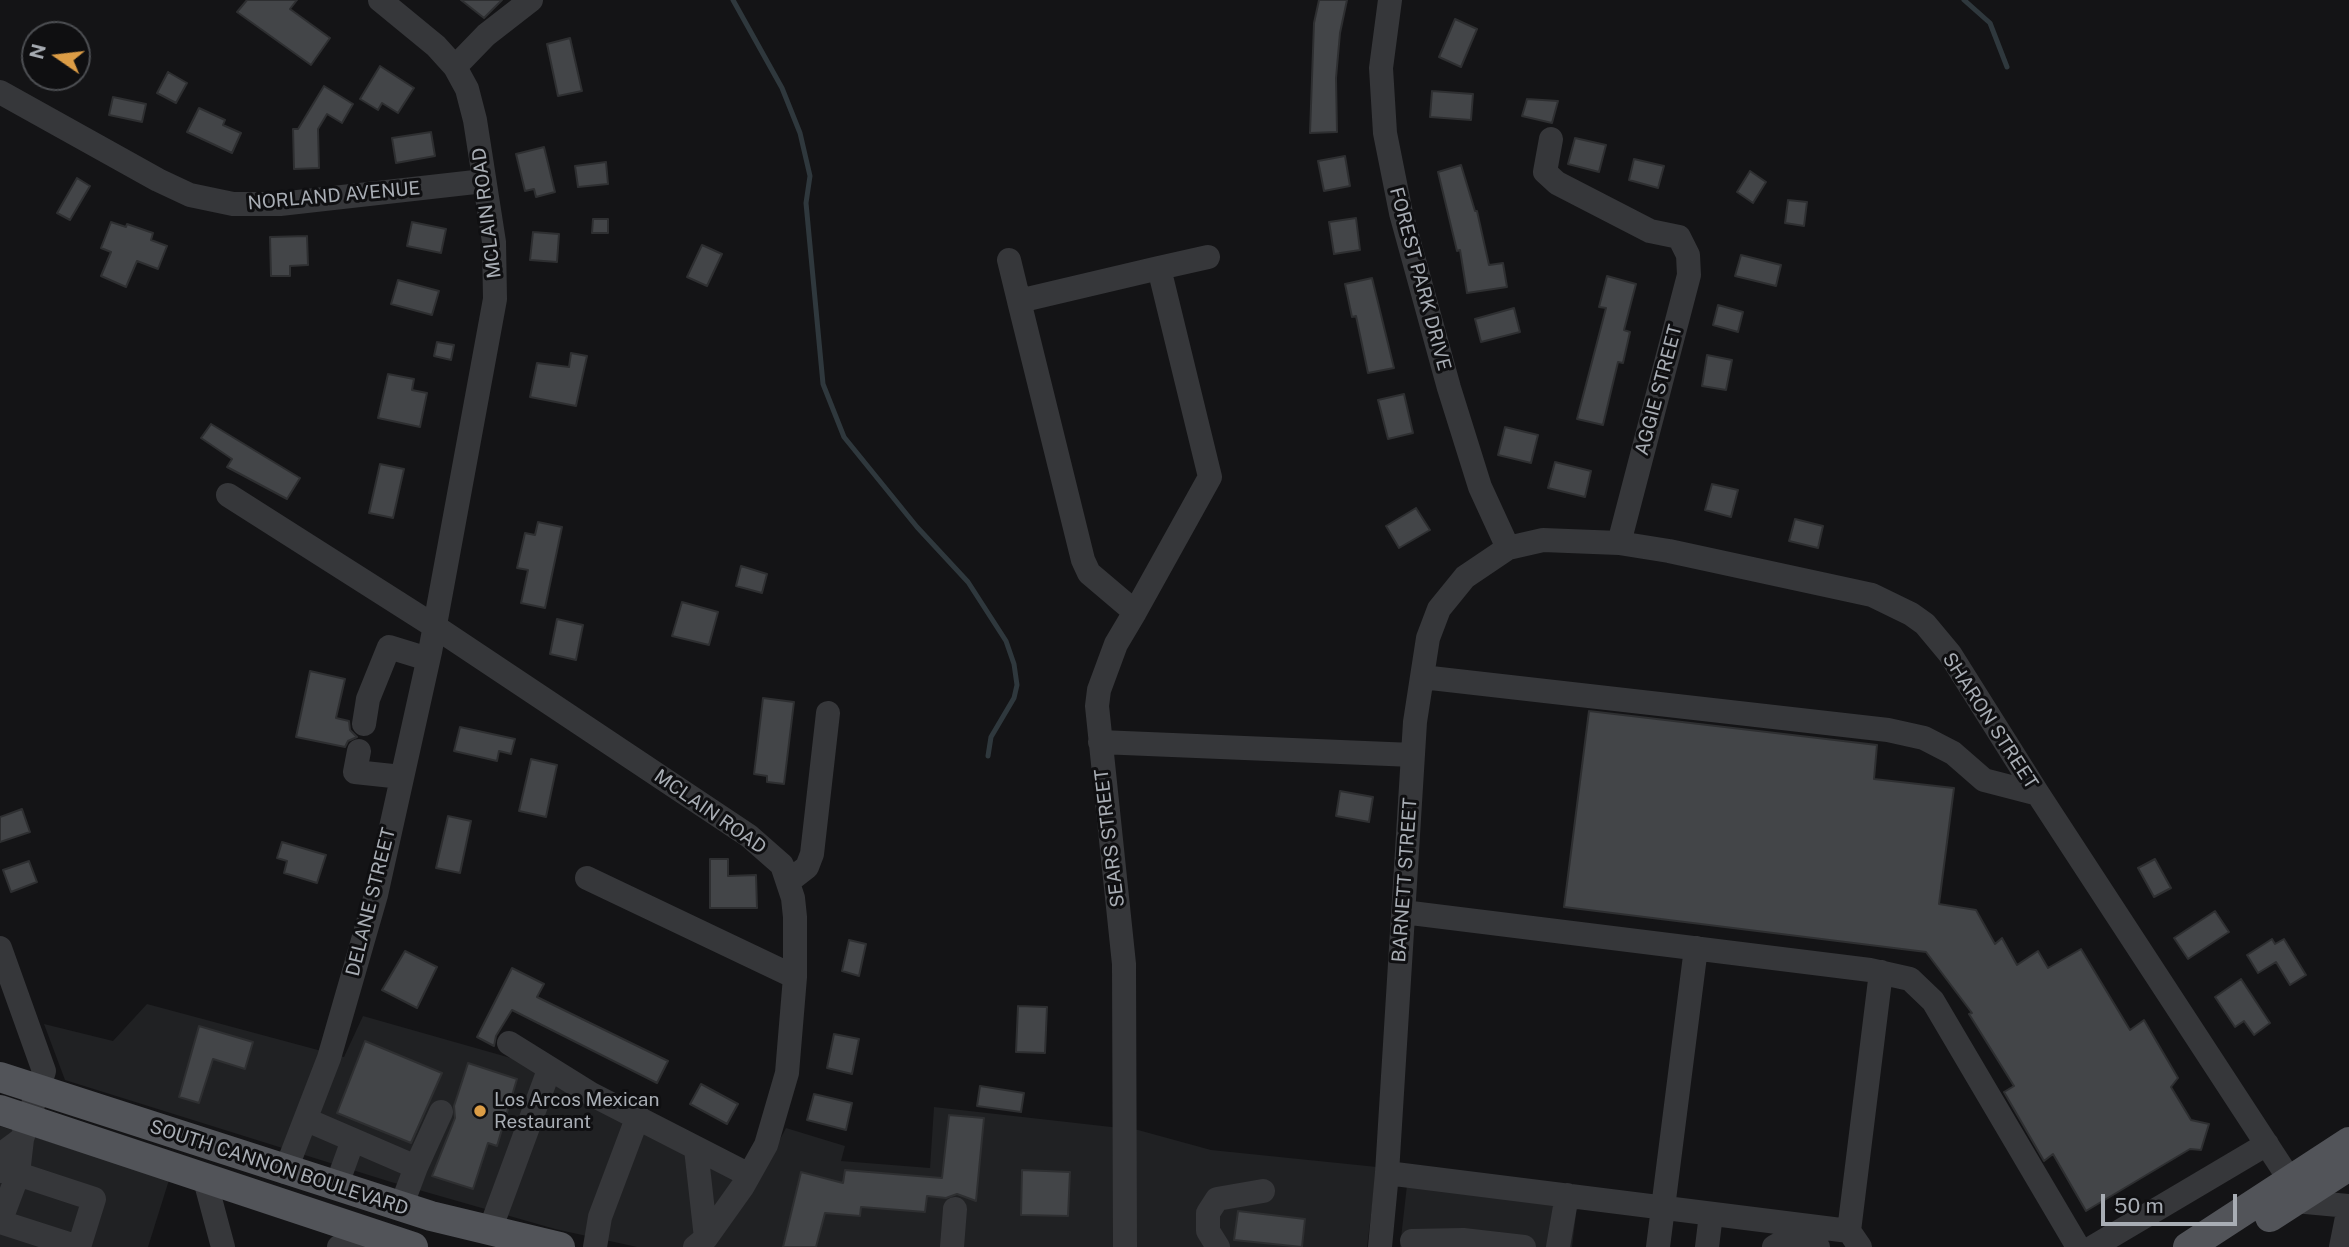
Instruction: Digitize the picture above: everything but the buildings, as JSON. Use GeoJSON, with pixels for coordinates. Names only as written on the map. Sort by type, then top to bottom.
{"type":"FeatureCollection","features":[{"type":"Feature","properties":{"kind":"main road","name":"SOUTH CANNON BOULEVARD"},"geometry":{"type":"LineString","coordinates":[[0,1077],[285,1172],[401,1207],[561,1247]]}},
{"type":"Feature","properties":{"kind":"main road","name":"SOUTH CANNON BOULEVARD"},"geometry":{"type":"LineString","coordinates":[[0,1110],[26,1129],[205,1180],[413,1247]]}},
{"type":"Feature","properties":{"kind":"main road"},"geometry":{"type":"LineString","coordinates":[[2223,1247],[2349,1142]]}},
{"type":"Feature","properties":{"kind":"main road"},"geometry":{"type":"LineString","coordinates":[[2188,1247],[2293,1191],[2349,1166]]}},
{"type":"Feature","properties":{"kind":"street","name":"MCLAIN ROAD"},"geometry":{"type":"LineString","coordinates":[[380,0],[436,46],[454,67],[467,89],[475,120],[494,242],[495,299],[434,626]]}},
{"type":"Feature","properties":{"kind":"street"},"geometry":{"type":"LineString","coordinates":[[454,67],[486,35],[531,0]]}},
{"type":"Feature","properties":{"kind":"street","name":"FOREST PARK DRIVE"},"geometry":{"type":"LineString","coordinates":[[1390,0],[1381,68],[1385,133],[1401,213],[1448,388],[1480,487],[1507,548]]}},
{"type":"Feature","properties":{"kind":"street","name":"NORLAND AVENUE"},"geometry":{"type":"LineString","coordinates":[[0,92],[158,180],[190,195],[233,204],[280,204],[484,181]]}},
{"type":"Feature","properties":{"kind":"street","name":"AGGIE STREET"},"geometry":{"type":"LineString","coordinates":[[1551,139],[1545,172],[1557,183],[1650,231],[1679,237],[1688,255],[1689,275],[1619,543]]}},
{"type":"Feature","properties":{"kind":"street"},"geometry":{"type":"LineString","coordinates":[[1019,301],[1208,257]]}},
{"type":"Feature","properties":{"kind":"street"},"geometry":{"type":"LineString","coordinates":[[1009,260],[1083,560],[1089,573],[1135,612]]}},
{"type":"Feature","properties":{"kind":"street"},"geometry":{"type":"LineString","coordinates":[[1100,742],[1099,690],[1116,644],[1210,477],[1159,268]]}},
{"type":"Feature","properties":{"kind":"street","name":"MCLAIN ROAD"},"geometry":{"type":"LineString","coordinates":[[228,495],[434,626],[749,836],[782,865],[793,898],[795,977],[787,1073],[766,1145],[749,1175],[700,1243]]}},
{"type":"Feature","properties":{"kind":"street","name":"SHARON STREET"},"geometry":{"type":"LineString","coordinates":[[1507,548],[1543,540],[1619,543],[1872,595],[1911,614],[1950,654],[2038,794],[2267,1144],[2293,1191]]}},
{"type":"Feature","properties":{"kind":"street","name":"BARNETT STREET"},"geometry":{"type":"LineString","coordinates":[[1381,1236],[1413,755],[1427,638],[1439,609],[1465,577],[1507,548]]}},
{"type":"Feature","properties":{"kind":"street","name":"DELANE STREET"},"geometry":{"type":"LineString","coordinates":[[285,1172],[329,1058],[376,895],[434,626]]}},
{"type":"Feature","properties":{"kind":"street"},"geometry":{"type":"LineString","coordinates":[[364,724],[368,699],[389,647],[428,659]]}},
{"type":"Feature","properties":{"kind":"street"},"geometry":{"type":"LineString","coordinates":[[1422,677],[1888,730],[1923,738],[1953,752],[1983,780],[2038,794]]}},
{"type":"Feature","properties":{"kind":"street"},"geometry":{"type":"LineString","coordinates":[[789,881],[807,867],[812,854],[828,713]]}},
{"type":"Feature","properties":{"kind":"street","name":"SEARS STREET"},"geometry":{"type":"LineString","coordinates":[[1125,1247],[1124,964],[1100,742],[1413,755]]}},
{"type":"Feature","properties":{"kind":"street"},"geometry":{"type":"LineString","coordinates":[[357,761],[402,777]]}},
{"type":"Feature","properties":{"kind":"street"},"geometry":{"type":"LineString","coordinates":[[587,878],[795,977]]}},
{"type":"Feature","properties":{"kind":"street"},"geometry":{"type":"LineString","coordinates":[[1403,912],[1881,972],[1910,979],[1933,1000],[2078,1247]]}},
{"type":"Feature","properties":{"kind":"street"},"geometry":{"type":"LineString","coordinates":[[0,948],[44,1071],[26,1129],[6,1164],[0,1222],[78,1247],[94,1199],[6,1164]]}},
{"type":"Feature","properties":{"kind":"street"},"geometry":{"type":"LineString","coordinates":[[1657,1247],[1696,948]]}},
{"type":"Feature","properties":{"kind":"street"},"geometry":{"type":"LineString","coordinates":[[1387,1173],[1712,1214],[1855,1239],[1881,972]]}},
{"type":"Feature","properties":{"kind":"street"},"geometry":{"type":"LineString","coordinates":[[509,1043],[550,1070],[749,1175]]}},
{"type":"Feature","properties":{"kind":"street"},"geometry":{"type":"LineString","coordinates":[[490,1230],[550,1070]]}},
{"type":"Feature","properties":{"kind":"street"},"geometry":{"type":"LineString","coordinates":[[401,1207],[441,1112]]}},
{"type":"Feature","properties":{"kind":"street"},"geometry":{"type":"LineString","coordinates":[[595,1247],[600,1217],[638,1116]]}},
{"type":"Feature","properties":{"kind":"street"},"geometry":{"type":"LineString","coordinates":[[307,1120],[416,1167]]}},
{"type":"Feature","properties":{"kind":"street"},"geometry":{"type":"LineString","coordinates":[[336,1187],[353,1140]]}},
{"type":"Feature","properties":{"kind":"street"},"geometry":{"type":"LineString","coordinates":[[2093,1247],[2267,1144]]}},
{"type":"Feature","properties":{"kind":"street"},"geometry":{"type":"LineString","coordinates":[[696,1149],[700,1243]]}},
{"type":"Feature","properties":{"kind":"street"},"geometry":{"type":"LineString","coordinates":[[205,1180],[223,1247]]}},
{"type":"Feature","properties":{"kind":"street"},"geometry":{"type":"LineString","coordinates":[[1219,1247],[1208,1231],[1208,1213],[1217,1199],[1264,1191]]}},
{"type":"Feature","properties":{"kind":"street"},"geometry":{"type":"LineString","coordinates":[[2293,1191],[2349,1207],[2340,1247]]}},
{"type":"Feature","properties":{"kind":"street"},"geometry":{"type":"LineString","coordinates":[[1558,1247],[1567,1195]]}},
{"type":"Feature","properties":{"kind":"street"},"geometry":{"type":"LineString","coordinates":[[952,1247],[955,1209]]}},
{"type":"Feature","properties":{"kind":"street"},"geometry":{"type":"LineString","coordinates":[[1707,1247],[1712,1214]]}},
{"type":"Feature","properties":{"kind":"street"},"geometry":{"type":"LineString","coordinates":[[339,1247],[366,1233]]}},
{"type":"Feature","properties":{"kind":"street"},"geometry":{"type":"LineString","coordinates":[[1381,1236],[1405,1233],[1412,1244],[1463,1240],[1524,1247]]}},
{"type":"Feature","properties":{"kind":"street"},"geometry":{"type":"LineString","coordinates":[[1774,1247],[1781,1243],[1818,1247]]}},
{"type":"Feature","properties":{"kind":"shaded area"},"geometry":{"type":"Polygon","coordinates":[[[147,1004],[344,1057],[363,1016],[546,1068],[729,1155],[765,1168],[786,1128],[845,1146],[841,1161],[930,1168],[934,1107],[1138,1130],[1211,1150],[1377,1167],[1367,1247],[637,1247],[555,1229],[391,1182],[65,1080],[44,1024],[113,1041],[147,1004]]]}},
{"type":"Feature","properties":{"kind":"shaded area"},"geometry":{"type":"Polygon","coordinates":[[[0,1126],[169,1180],[148,1247],[0,1247],[0,1126]]]}},
{"type":"Feature","properties":{"kind":"shaded area"},"geometry":{"type":"Polygon","coordinates":[[[1407,1185],[1577,1206],[1572,1247],[1400,1247],[1407,1185]]]}},
{"type":"Feature","properties":{"kind":"waterway"},"geometry":{"type":"LineString","coordinates":[[733,0],[782,88],[800,133],[810,176],[806,203],[823,384],[844,437],[917,527],[968,582],[1006,641],[1014,664],[1017,685],[1014,698],[991,737],[988,756]]}},
{"type":"Feature","properties":{"kind":"waterway"},"geometry":{"type":"LineString","coordinates":[[1964,0],[1990,23],[2007,67]]}},
{"type":"Feature","properties":{"kind":"place","name":"Los Arcos Mexican Restaurant"},"geometry":{"type":"Point","coordinates":[480,1111]}}]}
